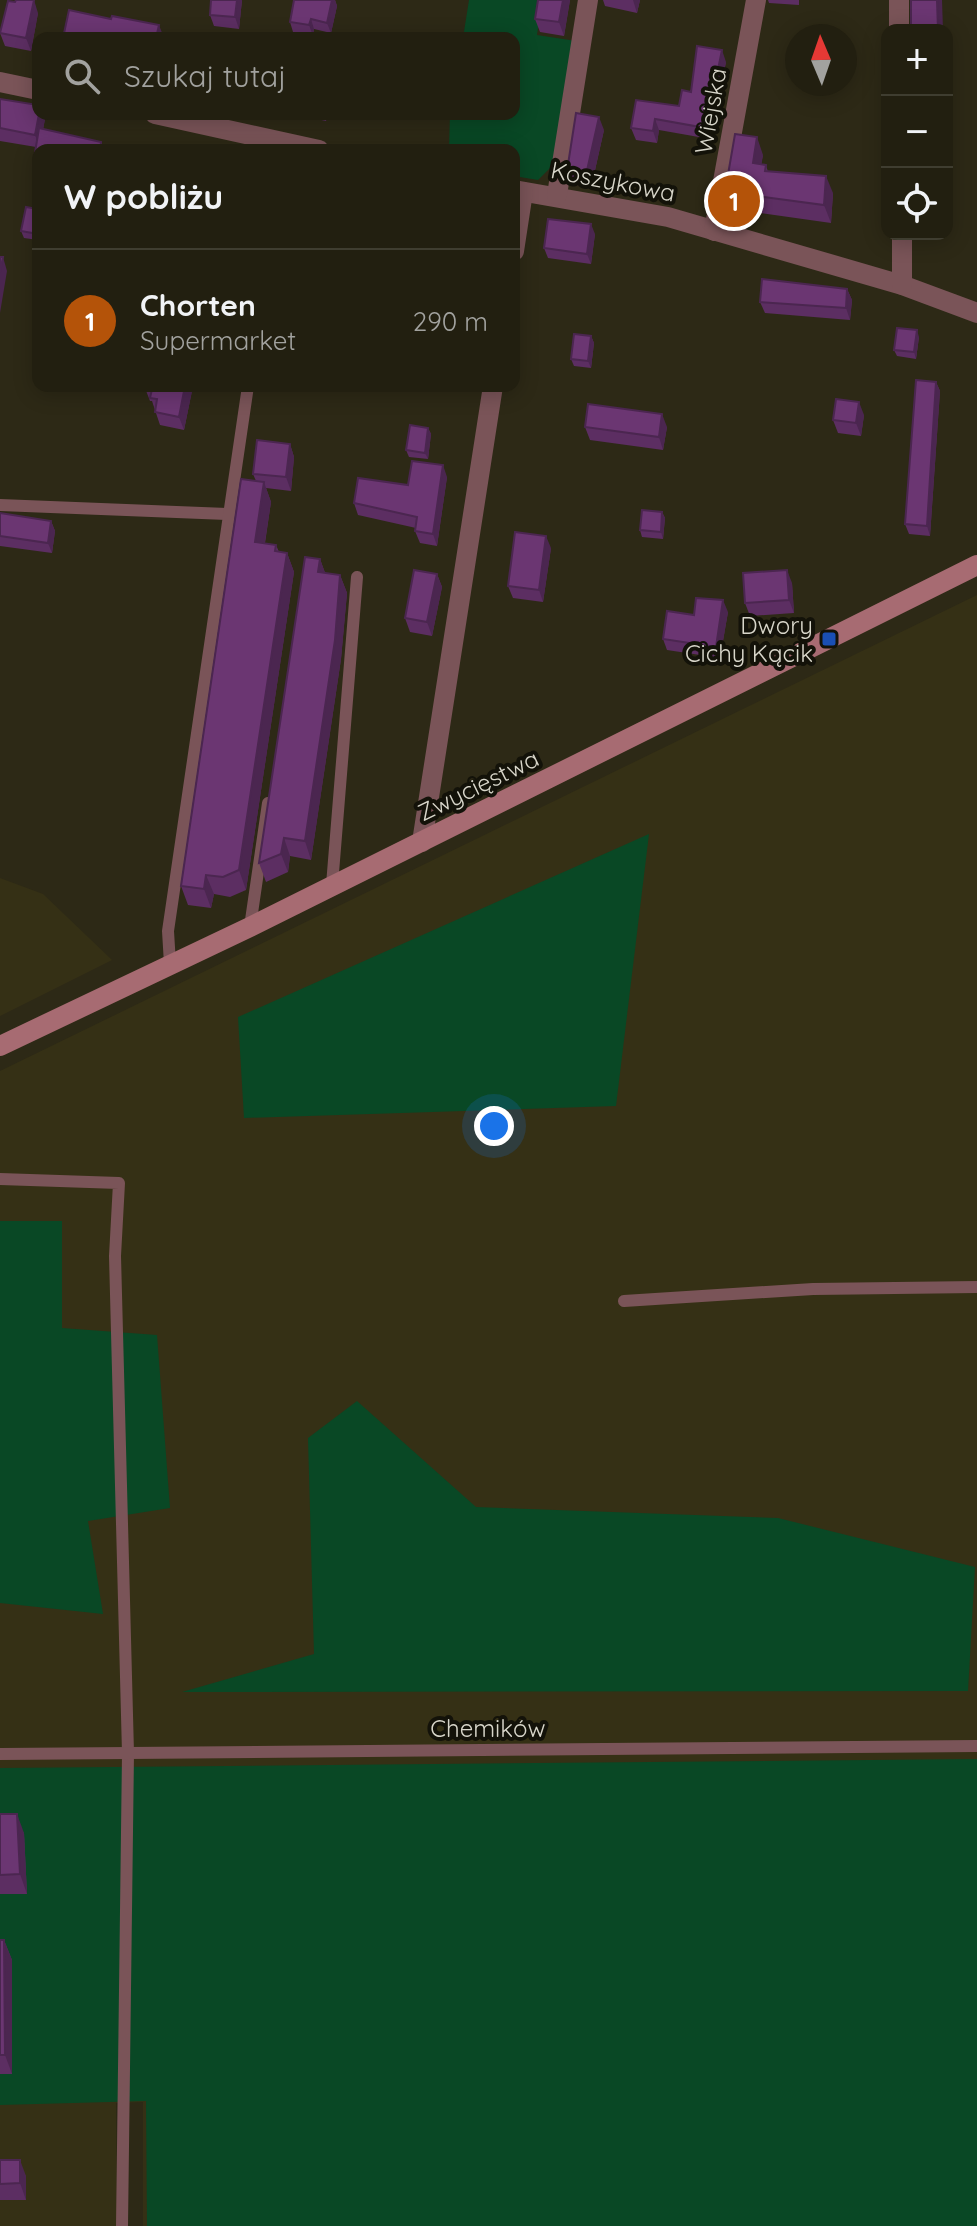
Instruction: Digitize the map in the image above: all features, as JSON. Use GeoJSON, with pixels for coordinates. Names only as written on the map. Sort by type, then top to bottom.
{"type":"FeatureCollection","features":[{"type":"Feature","properties":{"kind":"street"},"geometry":{"type":"LineString","coordinates":[[557,195],[588,0]]}},
{"type":"Feature","properties":{"kind":"street","name":"Wiejska"},"geometry":{"type":"LineString","coordinates":[[714,231],[756,0]]}},
{"type":"Feature","properties":{"kind":"street"},"geometry":{"type":"LineString","coordinates":[[899,0],[899,24]]}},
{"type":"Feature","properties":{"kind":"street"},"geometry":{"type":"LineString","coordinates":[[0,82],[32,89]]}},
{"type":"Feature","properties":{"kind":"street"},"geometry":{"type":"LineString","coordinates":[[185,120],[244,132],[276,144]]}},
{"type":"Feature","properties":{"kind":"street","name":"Koszykowa"},"geometry":{"type":"LineString","coordinates":[[520,191],[557,195],[668,217],[902,285],[977,313]]}},
{"type":"Feature","properties":{"kind":"street"},"geometry":{"type":"LineString","coordinates":[[902,240],[902,285]]}},
{"type":"Feature","properties":{"kind":"street"},"geometry":{"type":"LineString","coordinates":[[422,842],[492,392]]}},
{"type":"Feature","properties":{"kind":"street","name":"Zwycięstwa"},"geometry":{"type":"LineString","coordinates":[[0,1046],[250,927],[977,565]]}},
{"type":"Feature","properties":{"kind":"lane"},"geometry":{"type":"LineString","coordinates":[[170,964],[168,931],[247,392]]}},
{"type":"Feature","properties":{"kind":"lane"},"geometry":{"type":"LineString","coordinates":[[0,505],[227,514]]}},
{"type":"Feature","properties":{"kind":"lane"},"geometry":{"type":"LineString","coordinates":[[332,885],[357,577]]}},
{"type":"Feature","properties":{"kind":"lane"},"geometry":{"type":"LineString","coordinates":[[250,927],[271,782]]}},
{"type":"Feature","properties":{"kind":"lane"},"geometry":{"type":"LineString","coordinates":[[0,1179],[119,1183],[115,1256],[128,1753],[122,2226]]}},
{"type":"Feature","properties":{"kind":"lane"},"geometry":{"type":"LineString","coordinates":[[624,1301],[813,1289],[977,1287]]}},
{"type":"Feature","properties":{"kind":"lane","name":"Chemików"},"geometry":{"type":"LineString","coordinates":[[0,1754],[977,1746]]}},
{"type":"Feature","properties":{"kind":"shaded area"},"geometry":{"type":"Polygon","coordinates":[[[977,595],[977,2226],[143,2226],[143,2102],[116,2103],[117,2226],[0,2226],[0,1071],[977,595]]]}},
{"type":"Feature","properties":{"kind":"shaded area"},"geometry":{"type":"Polygon","coordinates":[[[0,878],[43,894],[112,960],[0,1016],[0,878]]]}},
{"type":"Feature","properties":{"kind":"green space"},"geometry":{"type":"Polygon","coordinates":[[[469,0],[542,0],[537,35],[576,41],[553,165],[538,180],[520,177],[520,144],[449,144],[450,120],[520,120],[520,32],[464,32],[469,0]]]}},
{"type":"Feature","properties":{"kind":"green space"},"geometry":{"type":"Polygon","coordinates":[[[649,834],[616,1106],[244,1118],[238,1017],[649,834]]]}},
{"type":"Feature","properties":{"kind":"green space"},"geometry":{"type":"Polygon","coordinates":[[[0,1221],[62,1221],[62,1328],[157,1335],[170,1508],[88,1521],[103,1614],[0,1603],[0,1221]]]}},
{"type":"Feature","properties":{"kind":"green space"},"geometry":{"type":"Polygon","coordinates":[[[357,1401],[476,1507],[778,1518],[975,1567],[968,1691],[182,1692],[314,1654],[308,1438],[357,1401]]]}},
{"type":"Feature","properties":{"kind":"green space"},"geometry":{"type":"Polygon","coordinates":[[[977,1759],[977,2226],[147,2226],[146,2101],[0,2105],[0,1768],[977,1759]]]}},
{"type":"Feature","properties":{"kind":"building"},"geometry":{"type":"Polygon","coordinates":[[[34,0],[26,38],[0,33],[8,1],[34,0]]]}},
{"type":"Feature","properties":{"kind":"building"},"geometry":{"type":"Polygon","coordinates":[[[211,0],[237,0],[235,17],[210,15],[211,0]]]}},
{"type":"Feature","properties":{"kind":"building"},"geometry":{"type":"Polygon","coordinates":[[[294,0],[332,0],[327,23],[311,19],[309,25],[290,22],[294,0]]]}},
{"type":"Feature","properties":{"kind":"building"},"geometry":{"type":"Polygon","coordinates":[[[538,0],[563,0],[559,22],[535,19],[538,0]]]}},
{"type":"Feature","properties":{"kind":"building"},"geometry":{"type":"Polygon","coordinates":[[[911,0],[937,0],[938,24],[911,24],[911,0]]]}},
{"type":"Feature","properties":{"kind":"building"},"geometry":{"type":"Polygon","coordinates":[[[69,10],[159,25],[157,32],[64,32],[69,10]]]}},
{"type":"Feature","properties":{"kind":"building"},"geometry":{"type":"Polygon","coordinates":[[[697,46],[722,50],[706,128],[655,119],[653,131],[631,128],[636,100],[679,106],[682,90],[691,92],[697,46]]]}},
{"type":"Feature","properties":{"kind":"building"},"geometry":{"type":"Polygon","coordinates":[[[0,99],[32,104],[32,120],[38,120],[35,135],[0,128],[0,99]]]}},
{"type":"Feature","properties":{"kind":"building"},"geometry":{"type":"Polygon","coordinates":[[[576,113],[599,117],[586,175],[567,171],[576,113]]]}},
{"type":"Feature","properties":{"kind":"building"},"geometry":{"type":"Polygon","coordinates":[[[39,128],[101,142],[101,144],[36,144],[39,128]]]}},
{"type":"Feature","properties":{"kind":"building"},"geometry":{"type":"Polygon","coordinates":[[[735,134],[757,137],[753,163],[766,165],[765,171],[826,176],[824,205],[725,192],[735,134]]]}},
{"type":"Feature","properties":{"kind":"building"},"geometry":{"type":"Polygon","coordinates":[[[26,207],[32,208],[32,233],[21,231],[26,207]]]}},
{"type":"Feature","properties":{"kind":"building"},"geometry":{"type":"Polygon","coordinates":[[[548,219],[591,224],[587,254],[544,248],[548,219]]]}},
{"type":"Feature","properties":{"kind":"building"},"geometry":{"type":"Polygon","coordinates":[[[762,279],[847,289],[846,308],[760,302],[762,279]]]}},
{"type":"Feature","properties":{"kind":"building"},"geometry":{"type":"Polygon","coordinates":[[[897,328],[917,330],[914,352],[894,350],[897,328]]]}},
{"type":"Feature","properties":{"kind":"building"},"geometry":{"type":"Polygon","coordinates":[[[574,334],[591,336],[588,361],[571,359],[574,334]]]}},
{"type":"Feature","properties":{"kind":"building"},"geometry":{"type":"Polygon","coordinates":[[[916,380],[936,382],[927,526],[905,524],[916,380]]]}},
{"type":"Feature","properties":{"kind":"building"},"geometry":{"type":"Polygon","coordinates":[[[151,392],[184,392],[179,417],[155,412],[157,399],[150,398],[151,392]]]}},
{"type":"Feature","properties":{"kind":"building"},"geometry":{"type":"Polygon","coordinates":[[[836,399],[859,402],[856,423],[833,420],[836,399]]]}},
{"type":"Feature","properties":{"kind":"building"},"geometry":{"type":"Polygon","coordinates":[[[588,404],[662,414],[659,437],[585,427],[588,404]]]}},
{"type":"Feature","properties":{"kind":"building"},"geometry":{"type":"Polygon","coordinates":[[[410,425],[428,428],[425,453],[406,450],[410,425]]]}},
{"type":"Feature","properties":{"kind":"building"},"geometry":{"type":"Polygon","coordinates":[[[257,440],[290,444],[286,477],[253,474],[257,440]]]}},
{"type":"Feature","properties":{"kind":"building"},"geometry":{"type":"Polygon","coordinates":[[[412,461],[443,465],[433,534],[415,531],[417,517],[354,503],[358,478],[408,485],[412,461]]]}},
{"type":"Feature","properties":{"kind":"building"},"geometry":{"type":"Polygon","coordinates":[[[241,479],[264,482],[255,542],[276,545],[275,551],[287,553],[239,870],[223,877],[206,875],[204,889],[181,886],[241,479]]]}},
{"type":"Feature","properties":{"kind":"building"},"geometry":{"type":"Polygon","coordinates":[[[642,510],[662,512],[661,532],[640,530],[642,510]]]}},
{"type":"Feature","properties":{"kind":"building"},"geometry":{"type":"Polygon","coordinates":[[[0,513],[51,521],[48,543],[0,536],[0,513]]]}},
{"type":"Feature","properties":{"kind":"building"},"geometry":{"type":"Polygon","coordinates":[[[515,532],[546,536],[539,590],[508,586],[515,532]]]}},
{"type":"Feature","properties":{"kind":"building"},"geometry":{"type":"Polygon","coordinates":[[[305,557],[320,559],[318,572],[340,575],[335,640],[305,841],[284,838],[281,854],[259,863],[305,557]]]}},
{"type":"Feature","properties":{"kind":"building"},"geometry":{"type":"Polygon","coordinates":[[[414,570],[437,574],[427,622],[405,618],[414,570]]]}},
{"type":"Feature","properties":{"kind":"building"},"geometry":{"type":"Polygon","coordinates":[[[787,570],[789,600],[745,603],[743,573],[787,570]]]}},
{"type":"Feature","properties":{"kind":"building"},"geometry":{"type":"Polygon","coordinates":[[[696,598],[723,600],[716,647],[663,639],[667,611],[694,615],[696,598]]]}},
{"type":"Feature","properties":{"kind":"building"},"geometry":{"type":"Polygon","coordinates":[[[0,1814],[17,1814],[20,1874],[0,1875],[0,1814]]]}},
{"type":"Feature","properties":{"kind":"building"},"geometry":{"type":"Polygon","coordinates":[[[0,1940],[4,1940],[5,2055],[0,2055],[0,1940]]]}},
{"type":"Feature","properties":{"kind":"building"},"geometry":{"type":"Polygon","coordinates":[[[0,2160],[20,2160],[20,2183],[0,2184],[0,2160]]]}},
{"type":"Feature","properties":{"kind":"place","name":"Chorten"},"geometry":{"type":"Point","coordinates":[734,201]}},
{"type":"Feature","properties":{"kind":"place","name":"Dwory Cichy Kącik"},"geometry":{"type":"Point","coordinates":[829,639]}}]}
